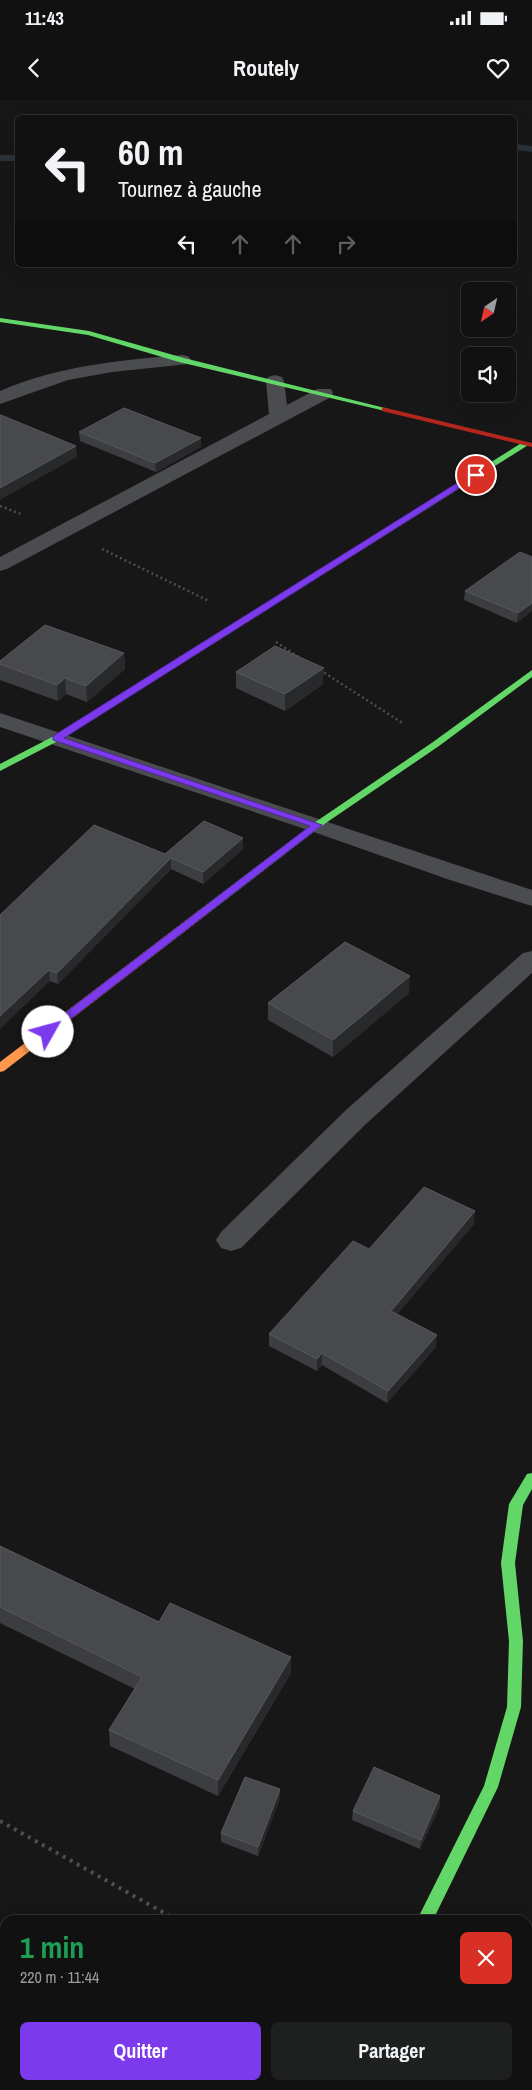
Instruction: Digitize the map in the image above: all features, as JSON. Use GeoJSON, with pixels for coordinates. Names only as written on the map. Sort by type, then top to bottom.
{"type":"FeatureCollection","features":[{"type":"Feature","properties":{"kind":"street"},"geometry":{"type":"LineString","coordinates":[[0,320],[89,333],[182,360],[324,393],[529,445]]}},
{"type":"Feature","properties":{"kind":"street"},"geometry":{"type":"LineString","coordinates":[[0,398],[22,387],[71,373],[116,365],[182,360]]}},
{"type":"Feature","properties":{"kind":"street"},"geometry":{"type":"LineString","coordinates":[[275,381],[279,416]]}},
{"type":"Feature","properties":{"kind":"street"},"geometry":{"type":"LineString","coordinates":[[0,565],[324,393]]}},
{"type":"Feature","properties":{"kind":"street"},"geometry":{"type":"LineString","coordinates":[[0,768],[57,738],[529,445]]}},
{"type":"Feature","properties":{"kind":"street"},"geometry":{"type":"LineString","coordinates":[[0,1068],[317,825],[436,744],[532,674]]}},
{"type":"Feature","properties":{"kind":"street"},"geometry":{"type":"LineString","coordinates":[[0,720],[532,898]]}},
{"type":"Feature","properties":{"kind":"street"},"geometry":{"type":"LineString","coordinates":[[231,1240],[356,1117],[532,959]]}},
{"type":"Feature","properties":{"kind":"street"},"geometry":{"type":"LineString","coordinates":[[427,1915],[491,1787],[514,1708],[516,1641],[508,1564],[527,1499]]}},
{"type":"Feature","properties":{"kind":"path"},"geometry":{"type":"LineString","coordinates":[[0,1821],[167,1915]]}},
{"type":"Feature","properties":{"kind":"building"},"geometry":{"type":"Polygon","coordinates":[[[124,408],[201,438],[155,463],[79,432],[124,408]]]}},
{"type":"Feature","properties":{"kind":"building"},"geometry":{"type":"Polygon","coordinates":[[[1,415],[76,446],[0,488],[1,415]]]}},
{"type":"Feature","properties":{"kind":"building"},"geometry":{"type":"Polygon","coordinates":[[[520,552],[532,557],[532,603],[518,613],[465,591],[520,552]]]}},
{"type":"Feature","properties":{"kind":"building"},"geometry":{"type":"Polygon","coordinates":[[[45,625],[124,653],[86,686],[65,678],[57,685],[0,664],[0,661],[45,625]]]}},
{"type":"Feature","properties":{"kind":"building"},"geometry":{"type":"Polygon","coordinates":[[[275,646],[324,668],[285,694],[236,672],[275,646]]]}},
{"type":"Feature","properties":{"kind":"building"},"geometry":{"type":"Polygon","coordinates":[[[204,821],[243,838],[203,872],[171,858],[57,973],[49,970],[0,1016],[0,915],[94,825],[165,854],[204,821]]]}},
{"type":"Feature","properties":{"kind":"building"},"geometry":{"type":"Polygon","coordinates":[[[345,942],[410,976],[333,1040],[268,1003],[345,942]]]}},
{"type":"Feature","properties":{"kind":"building"},"geometry":{"type":"Polygon","coordinates":[[[424,1187],[475,1211],[391,1311],[437,1335],[388,1391],[322,1353],[317,1359],[269,1334],[353,1241],[369,1249],[424,1187]]]}},
{"type":"Feature","properties":{"kind":"building"},"geometry":{"type":"Polygon","coordinates":[[[0,1546],[159,1622],[170,1603],[291,1657],[218,1780],[109,1730],[142,1677],[0,1607],[0,1546]]]}},
{"type":"Feature","properties":{"kind":"building"},"geometry":{"type":"Polygon","coordinates":[[[374,1767],[440,1796],[421,1840],[353,1811],[374,1767]]]}},
{"type":"Feature","properties":{"kind":"building"},"geometry":{"type":"Polygon","coordinates":[[[245,1777],[280,1789],[258,1847],[221,1833],[245,1777]]]}},
{"type":"Feature","properties":{"kind":"waterway"},"geometry":{"type":"LineString","coordinates":[[517,147],[532,149]]}},
{"type":"Feature","properties":{"kind":"waterway"},"geometry":{"type":"LineString","coordinates":[[0,158],[15,158]]}},
{"type":"Feature","properties":{"kind":"traffic: fast"},"geometry":{"type":"LineString","coordinates":[[0,320],[89,333],[182,360],[385,409]]}},
{"type":"Feature","properties":{"kind":"traffic: fast"},"geometry":{"type":"LineString","coordinates":[[0,768],[57,738],[526,444]]}},
{"type":"Feature","properties":{"kind":"traffic: fast"},"geometry":{"type":"LineString","coordinates":[[202,913],[317,825],[436,744],[532,673]]}},
{"type":"Feature","properties":{"kind":"traffic: fast"},"geometry":{"type":"LineString","coordinates":[[427,1915],[491,1787],[514,1707],[516,1641],[508,1563],[516,1504],[532,1478]]}},
{"type":"Feature","properties":{"kind":"traffic: slow"},"geometry":{"type":"LineString","coordinates":[[0,1068],[202,913]]}},
{"type":"Feature","properties":{"kind":"traffic: jam"},"geometry":{"type":"LineString","coordinates":[[385,409],[532,445]]}},
{"type":"Feature","properties":{"kind":"route"},"geometry":{"type":"LineString","coordinates":[[48,1032],[317,825],[57,738],[476,475]]}}]}
